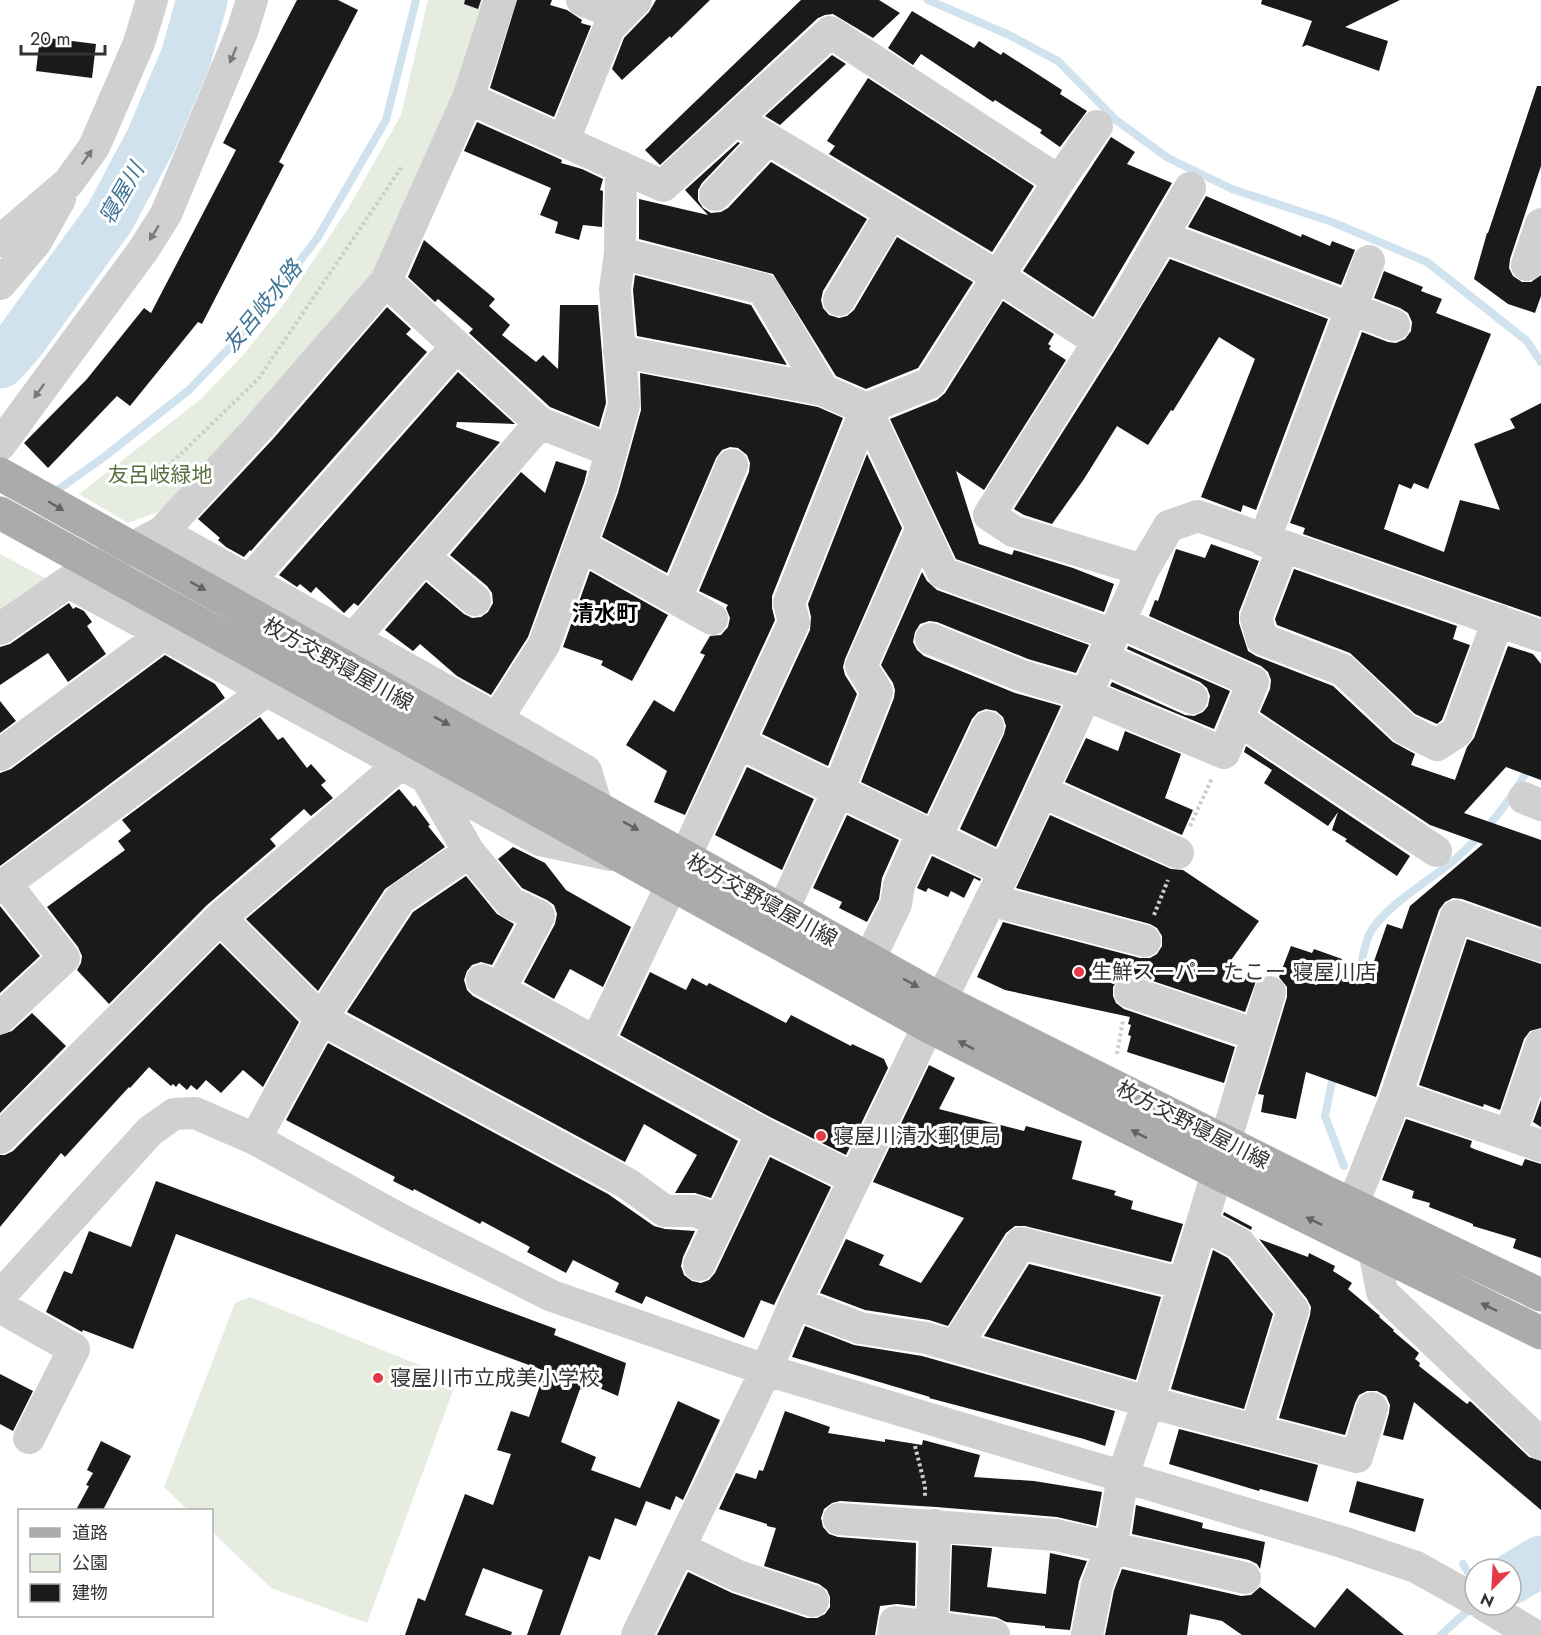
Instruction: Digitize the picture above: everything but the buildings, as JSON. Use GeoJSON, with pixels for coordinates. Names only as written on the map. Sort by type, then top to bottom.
{"type":"FeatureCollection","features":[{"type":"Feature","properties":{"kind":"main road","name":"枚方交野寝屋川線"},"geometry":{"type":"LineString","coordinates":[[2,476],[155,545],[597,807],[678,870],[1217,1173],[1541,1333]]}},
{"type":"Feature","properties":{"kind":"main road","name":"枚方交野寝屋川線"},"geometry":{"type":"LineString","coordinates":[[0,513],[620,857],[678,870],[782,912],[869,960],[935,1013],[1225,1142],[1541,1294]]}},
{"type":"Feature","properties":{"kind":"street"},"geometry":{"type":"LineString","coordinates":[[0,284],[36,242],[68,183],[94,147],[139,44],[152,0]]}},
{"type":"Feature","properties":{"kind":"street"},"geometry":{"type":"LineString","coordinates":[[0,445],[144,249],[166,214],[242,32],[252,0]]}},
{"type":"Feature","properties":{"kind":"street"},"geometry":{"type":"LineString","coordinates":[[0,629],[68,582],[155,545],[386,281],[468,98],[500,0]]}},
{"type":"Feature","properties":{"kind":"street"},"geometry":{"type":"LineString","coordinates":[[564,140],[609,28],[625,5],[582,0]]}},
{"type":"Feature","properties":{"kind":"street"},"geometry":{"type":"LineString","coordinates":[[468,98],[663,186],[830,32],[1059,182]]}},
{"type":"Feature","properties":{"kind":"street"},"geometry":{"type":"LineString","coordinates":[[735,119],[999,277],[1099,342]]}},
{"type":"Feature","properties":{"kind":"street"},"geometry":{"type":"LineString","coordinates":[[596,1042],[739,743],[794,622],[789,603],[866,409],[930,383],[1097,126]]}},
{"type":"Feature","properties":{"kind":"street"},"geometry":{"type":"LineString","coordinates":[[716,195],[768,139]]}},
{"type":"Feature","properties":{"kind":"street"},"geometry":{"type":"LineString","coordinates":[[497,719],[544,645],[601,488],[624,405],[615,290],[620,253],[621,167]]}},
{"type":"Feature","properties":{"kind":"street"},"geometry":{"type":"LineString","coordinates":[[0,241],[68,183]]}},
{"type":"Feature","properties":{"kind":"street"},"geometry":{"type":"LineString","coordinates":[[1143,570],[1013,531],[989,515],[1099,342],[1190,188]]}},
{"type":"Feature","properties":{"kind":"street"},"geometry":{"type":"LineString","coordinates":[[839,300],[891,213]]}},
{"type":"Feature","properties":{"kind":"street"},"geometry":{"type":"LineString","coordinates":[[1527,265],[1541,224]]}},
{"type":"Feature","properties":{"kind":"street"},"geometry":{"type":"LineString","coordinates":[[1163,237],[1394,325]]}},
{"type":"Feature","properties":{"kind":"street"},"geometry":{"type":"LineString","coordinates":[[620,253],[763,289],[823,390]]}},
{"type":"Feature","properties":{"kind":"street"},"geometry":{"type":"LineString","coordinates":[[1369,261],[1351,308],[1274,544],[1256,618],[1262,639],[1343,670],[1405,729],[1437,745],[1457,732],[1498,620]]}},
{"type":"Feature","properties":{"kind":"street"},"geometry":{"type":"LineString","coordinates":[[386,281],[540,423],[611,451]]}},
{"type":"Feature","properties":{"kind":"street"},"geometry":{"type":"LineString","coordinates":[[249,581],[456,347]]}},
{"type":"Feature","properties":{"kind":"street"},"geometry":{"type":"LineString","coordinates":[[620,351],[823,390],[866,409],[943,573],[1112,638],[1253,682],[1224,753],[1086,695],[1022,676],[931,639]]}},
{"type":"Feature","properties":{"kind":"street"},"geometry":{"type":"LineString","coordinates":[[353,639],[540,423]]}},
{"type":"Feature","properties":{"kind":"street"},"geometry":{"type":"LineString","coordinates":[[676,599],[732,465]]}},
{"type":"Feature","properties":{"kind":"street"},"geometry":{"type":"LineString","coordinates":[[637,1635],[1005,871],[1143,570],[1169,526],[1198,516],[1541,636]]}},
{"type":"Feature","properties":{"kind":"street"},"geometry":{"type":"LineString","coordinates":[[782,912],[838,791],[869,679],[922,528]]}},
{"type":"Feature","properties":{"kind":"street"},"geometry":{"type":"LineString","coordinates":[[155,545],[249,581],[586,771],[597,807]]}},
{"type":"Feature","properties":{"kind":"street"},"geometry":{"type":"LineString","coordinates":[[580,545],[712,619]]}},
{"type":"Feature","properties":{"kind":"street"},"geometry":{"type":"LineString","coordinates":[[424,557],[475,600]]}},
{"type":"Feature","properties":{"kind":"street"},"geometry":{"type":"LineString","coordinates":[[68,582],[399,765],[540,840],[620,857]]}},
{"type":"Feature","properties":{"kind":"street"},"geometry":{"type":"LineString","coordinates":[[0,755],[162,635]]}},
{"type":"Feature","properties":{"kind":"street"},"geometry":{"type":"LineString","coordinates":[[1112,638],[1192,698]]}},
{"type":"Feature","properties":{"kind":"street"},"geometry":{"type":"LineString","coordinates":[[0,1018],[64,958],[3,886],[267,690]]}},
{"type":"Feature","properties":{"kind":"street"},"geometry":{"type":"LineString","coordinates":[[1238,719],[1436,851]]}},
{"type":"Feature","properties":{"kind":"street"},"geometry":{"type":"LineString","coordinates":[[869,960],[896,904],[899,885],[988,727]]}},
{"type":"Feature","properties":{"kind":"street"},"geometry":{"type":"LineString","coordinates":[[739,743],[1005,871]]}},
{"type":"Feature","properties":{"kind":"street"},"geometry":{"type":"LineString","coordinates":[[0,1138],[220,918],[399,765]]}},
{"type":"Feature","properties":{"kind":"street"},"geometry":{"type":"LineString","coordinates":[[427,780],[469,852],[511,903],[539,916],[491,984],[762,1133],[855,1179]]}},
{"type":"Feature","properties":{"kind":"street"},"geometry":{"type":"LineString","coordinates":[[1041,791],[1178,853]]}},
{"type":"Feature","properties":{"kind":"street"},"geometry":{"type":"LineString","coordinates":[[255,1139],[321,1019],[400,899],[469,852]]}},
{"type":"Feature","properties":{"kind":"street"},"geometry":{"type":"LineString","coordinates":[[990,900],[1144,941]]}},
{"type":"Feature","properties":{"kind":"street"},"geometry":{"type":"LineString","coordinates":[[1353,1204],[1396,1096],[1456,916],[1541,946]]}},
{"type":"Feature","properties":{"kind":"street"},"geometry":{"type":"LineString","coordinates":[[220,918],[321,1019],[628,1184],[665,1210],[695,1211],[720,1221]]}},
{"type":"Feature","properties":{"kind":"street"},"geometry":{"type":"LineString","coordinates":[[1130,992],[1257,1035]]}},
{"type":"Feature","properties":{"kind":"street"},"geometry":{"type":"LineString","coordinates":[[1225,1142],[1270,992]]}},
{"type":"Feature","properties":{"kind":"street"},"geometry":{"type":"LineString","coordinates":[[1510,1136],[1541,1045]]}},
{"type":"Feature","properties":{"kind":"street"},"geometry":{"type":"LineString","coordinates":[[1396,1096],[1541,1146]]}},
{"type":"Feature","properties":{"kind":"street"},"geometry":{"type":"LineString","coordinates":[[0,1296],[150,1131],[174,1114],[195,1113],[255,1139],[396,1217],[552,1296],[766,1370],[921,1418],[1123,1475],[1353,1546],[1416,1568],[1463,1593]]}},
{"type":"Feature","properties":{"kind":"street"},"geometry":{"type":"LineString","coordinates":[[699,1265],[762,1133]]}},
{"type":"Feature","properties":{"kind":"street"},"geometry":{"type":"LineString","coordinates":[[1087,1635],[1097,1585],[1112,1548],[1123,1475],[1148,1402],[1217,1173]]}},
{"type":"Feature","properties":{"kind":"street"},"geometry":{"type":"LineString","coordinates":[[1202,1224],[1240,1244],[1293,1310],[1256,1430]]}},
{"type":"Feature","properties":{"kind":"street"},"geometry":{"type":"LineString","coordinates":[[956,1346],[1021,1243],[1184,1284]]}},
{"type":"Feature","properties":{"kind":"street"},"geometry":{"type":"LineString","coordinates":[[1374,1251],[1382,1292],[1541,1444]]}},
{"type":"Feature","properties":{"kind":"street"},"geometry":{"type":"LineString","coordinates":[[795,1304],[860,1328],[926,1338],[1148,1402],[1357,1457],[1372,1408]]}},
{"type":"Feature","properties":{"kind":"street"},"geometry":{"type":"LineString","coordinates":[[0,1307],[74,1349],[29,1438]]}},
{"type":"Feature","properties":{"kind":"street"},"geometry":{"type":"LineString","coordinates":[[839,1519],[1056,1534],[1245,1578]]}},
{"type":"Feature","properties":{"kind":"street"},"geometry":{"type":"LineString","coordinates":[[930,1525],[932,1627]]}},
{"type":"Feature","properties":{"kind":"street"},"geometry":{"type":"LineString","coordinates":[[680,1548],[738,1575],[813,1601]]}},
{"type":"Feature","properties":{"kind":"street"},"geometry":{"type":"LineString","coordinates":[[1505,1617],[1534,1635]]}},
{"type":"Feature","properties":{"kind":"street"},"geometry":{"type":"LineString","coordinates":[[893,1635],[895,1622],[994,1635]]}},
{"type":"Feature","properties":{"kind":"path"},"geometry":{"type":"LineString","coordinates":[[155,479],[259,378],[405,162]]}},
{"type":"Feature","properties":{"kind":"path"},"geometry":{"type":"LineString","coordinates":[[1144,941],[1178,853],[1224,753]]}},
{"type":"Feature","properties":{"kind":"path"},"geometry":{"type":"LineString","coordinates":[[1116,1060],[1130,992]]}},
{"type":"Feature","properties":{"kind":"path"},"geometry":{"type":"LineString","coordinates":[[912,1435],[925,1486],[930,1525]]}},
{"type":"Feature","properties":{"kind":"green space","name":"友呂岐緑地"},"geometry":{"type":"Polygon","coordinates":[[[428,0],[491,0],[398,242],[180,504],[128,523],[79,494],[201,399],[244,354],[287,300],[349,207],[401,115],[428,0]]]}},
{"type":"Feature","properties":{"kind":"green space"},"geometry":{"type":"Polygon","coordinates":[[[0,554],[47,579],[0,611],[0,554]]]}},
{"type":"Feature","properties":{"kind":"green space"},"geometry":{"type":"Polygon","coordinates":[[[250,1297],[457,1380],[367,1623],[271,1588],[213,1533],[213,1509],[187,1509],[164,1487],[235,1303],[250,1297]]]}},
{"type":"Feature","properties":{"kind":"waterway","name":"寝屋川"},"geometry":{"type":"LineString","coordinates":[[0,363],[20,341],[110,217],[151,140],[186,57],[202,0]]}},
{"type":"Feature","properties":{"kind":"waterway","name":"友呂岐水路"},"geometry":{"type":"LineString","coordinates":[[52,494],[104,457],[189,390],[255,321],[318,237],[386,120],[416,0]]}},
{"type":"Feature","properties":{"kind":"waterway"},"geometry":{"type":"LineString","coordinates":[[928,0],[1007,34],[1058,61],[1116,120],[1168,158],[1232,189],[1332,222],[1427,262],[1527,341],[1541,362]]}},
{"type":"Feature","properties":{"kind":"waterway"},"geometry":{"type":"LineString","coordinates":[[1358,975],[1367,940],[1375,925],[1394,905],[1452,862],[1475,841],[1505,805],[1530,765]]}},
{"type":"Feature","properties":{"kind":"waterway"},"geometry":{"type":"LineString","coordinates":[[1334,1072],[1325,1116],[1344,1166]]}},
{"type":"Feature","properties":{"kind":"waterway"},"geometry":{"type":"LineString","coordinates":[[1523,1572],[1541,1561]]}},
{"type":"Feature","properties":{"kind":"waterway"},"geometry":{"type":"LineString","coordinates":[[1441,1635],[1463,1615]]}},
{"type":"Feature","properties":{"kind":"place","name":"生鮮スーパー たこー 寝屋川店"},"geometry":{"type":"Point","coordinates":[1079,972]}},
{"type":"Feature","properties":{"kind":"place","name":"寝屋川清水郵便局"},"geometry":{"type":"Point","coordinates":[821,1136]}},
{"type":"Feature","properties":{"kind":"place","name":"寝屋川市立成美小学校"},"geometry":{"type":"Point","coordinates":[378,1378]}},
{"type":"Feature","properties":{"kind":"district","name":"清水町"},"geometry":{"type":"Point","coordinates":[605,613]}}]}
